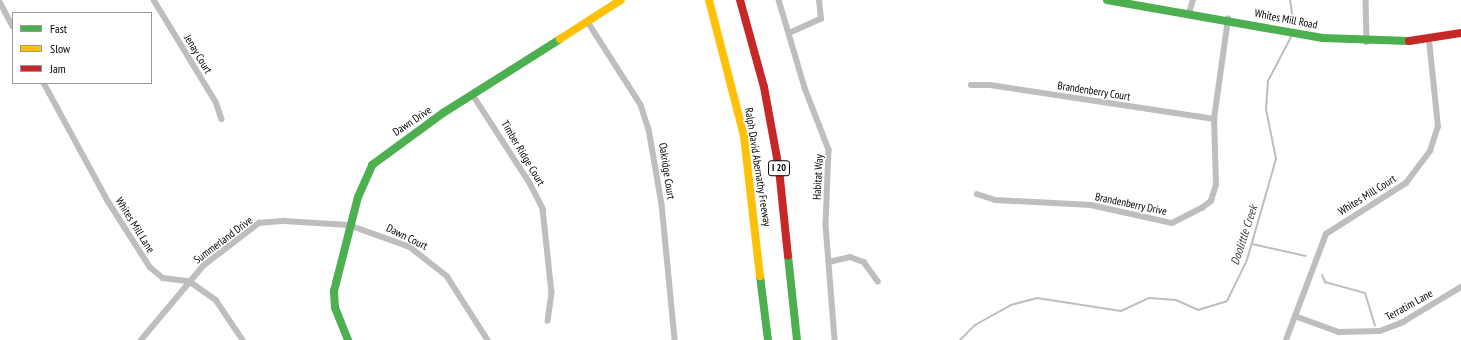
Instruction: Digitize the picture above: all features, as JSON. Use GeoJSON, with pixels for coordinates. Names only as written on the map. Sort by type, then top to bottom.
{"type":"FeatureCollection","features":[{"type":"Feature","properties":{"kind":"main road","name":"Dawn Drive"},"geometry":{"type":"LineString","coordinates":[[348,340],[335,306],[334,291],[349,224],[364,177],[372,165],[388,150],[621,0]]}},
{"type":"Feature","properties":{"kind":"main road","name":"Ralph David Abernathy Freeway"},"geometry":{"type":"LineString","coordinates":[[710,0],[744,136],[768,340]]}},
{"type":"Feature","properties":{"kind":"main road","name":"Ralph David Abernathy Freeway"},"geometry":{"type":"LineString","coordinates":[[740,0],[764,87],[779,169],[797,340]]}},
{"type":"Feature","properties":{"kind":"main road","name":"Whites Mill Road"},"geometry":{"type":"LineString","coordinates":[[1110,0],[1228,19],[1323,38],[1367,42],[1429,40],[1461,32]]}},
{"type":"Feature","properties":{"kind":"street","name":"Jenay Court"},"geometry":{"type":"LineString","coordinates":[[154,0],[216,102],[222,119]]}},
{"type":"Feature","properties":{"kind":"street","name":"Habitat Way"},"geometry":{"type":"LineString","coordinates":[[779,0],[805,88],[820,118],[829,150],[826,225],[836,340]]}},
{"type":"Feature","properties":{"kind":"street"},"geometry":{"type":"LineString","coordinates":[[789,33],[821,19],[819,0]]}},
{"type":"Feature","properties":{"kind":"street"},"geometry":{"type":"LineString","coordinates":[[1189,13],[1193,0]]}},
{"type":"Feature","properties":{"kind":"street"},"geometry":{"type":"LineString","coordinates":[[1366,0],[1367,42]]}},
{"type":"Feature","properties":{"kind":"street"},"geometry":{"type":"LineString","coordinates":[[0,2],[12,24]]}},
{"type":"Feature","properties":{"kind":"street","name":"Brandenberry Drive"},"geometry":{"type":"LineString","coordinates":[[977,194],[995,200],[1091,205],[1172,223],[1211,201],[1217,159],[1214,119],[1228,19]]}},
{"type":"Feature","properties":{"kind":"street","name":"Oakridge Court"},"geometry":{"type":"LineString","coordinates":[[588,22],[641,105],[650,129],[662,204],[675,340]]}},
{"type":"Feature","properties":{"kind":"street","name":"Whites Mill Court"},"geometry":{"type":"LineString","coordinates":[[1286,340],[1326,234],[1406,183],[1430,150],[1438,127],[1429,40]]}},
{"type":"Feature","properties":{"kind":"street","name":"Whites Mill Lane"},"geometry":{"type":"LineString","coordinates":[[45,84],[108,201],[150,267],[163,278],[189,281],[216,300],[243,340]]}},
{"type":"Feature","properties":{"kind":"street","name":"Brandenberry Court"},"geometry":{"type":"LineString","coordinates":[[971,85],[990,85],[1214,119]]}},
{"type":"Feature","properties":{"kind":"street","name":"Timber Ridge Court"},"geometry":{"type":"LineString","coordinates":[[473,96],[530,183],[543,210],[552,293],[548,321]]}},
{"type":"Feature","properties":{"kind":"street","name":"Summerland Drive"},"geometry":{"type":"LineString","coordinates":[[141,340],[203,266],[259,223],[349,224]]}},
{"type":"Feature","properties":{"kind":"street","name":"Dawn Court"},"geometry":{"type":"LineString","coordinates":[[349,224],[428,258],[447,276],[488,340]]}},
{"type":"Feature","properties":{"kind":"street"},"geometry":{"type":"LineString","coordinates":[[829,262],[850,257],[864,262],[878,281]]}},
{"type":"Feature","properties":{"kind":"street","name":"Terratim Lane"},"geometry":{"type":"LineString","coordinates":[[1295,316],[1338,332],[1369,333],[1403,322],[1461,286]]}},
{"type":"Feature","properties":{"kind":"waterway","name":"Doolittle Creek"},"geometry":{"type":"LineString","coordinates":[[1290,0],[1294,24]]}},
{"type":"Feature","properties":{"kind":"waterway","name":"Doolittle Creek"},"geometry":{"type":"LineString","coordinates":[[960,340],[975,325],[1011,305],[1037,298],[1121,311],[1149,298],[1176,300],[1198,310],[1227,301],[1247,260],[1276,159],[1266,109],[1268,81],[1291,37]]}},
{"type":"Feature","properties":{"kind":"waterway"},"geometry":{"type":"LineString","coordinates":[[1252,244],[1306,256]]}},
{"type":"Feature","properties":{"kind":"waterway"},"geometry":{"type":"LineString","coordinates":[[1322,275],[1325,282],[1365,293],[1375,325]]}},
{"type":"Feature","properties":{"kind":"traffic: fast"},"geometry":{"type":"LineString","coordinates":[[1107,0],[1323,38],[1409,41]]}},
{"type":"Feature","properties":{"kind":"traffic: fast"},"geometry":{"type":"LineString","coordinates":[[348,340],[335,307],[334,291],[358,197],[372,165],[443,113],[560,39]]}},
{"type":"Feature","properties":{"kind":"traffic: fast"},"geometry":{"type":"LineString","coordinates":[[788,256],[797,340]]}},
{"type":"Feature","properties":{"kind":"traffic: fast"},"geometry":{"type":"LineString","coordinates":[[760,276],[768,340]]}},
{"type":"Feature","properties":{"kind":"traffic: slow"},"geometry":{"type":"LineString","coordinates":[[560,39],[621,0]]}},
{"type":"Feature","properties":{"kind":"traffic: slow"},"geometry":{"type":"LineString","coordinates":[[709,0],[744,136],[760,276]]}},
{"type":"Feature","properties":{"kind":"traffic: jam"},"geometry":{"type":"LineString","coordinates":[[740,0],[764,87],[779,169],[788,256]]}},
{"type":"Feature","properties":{"kind":"traffic: jam"},"geometry":{"type":"LineString","coordinates":[[1409,41],[1461,33]]}}]}
